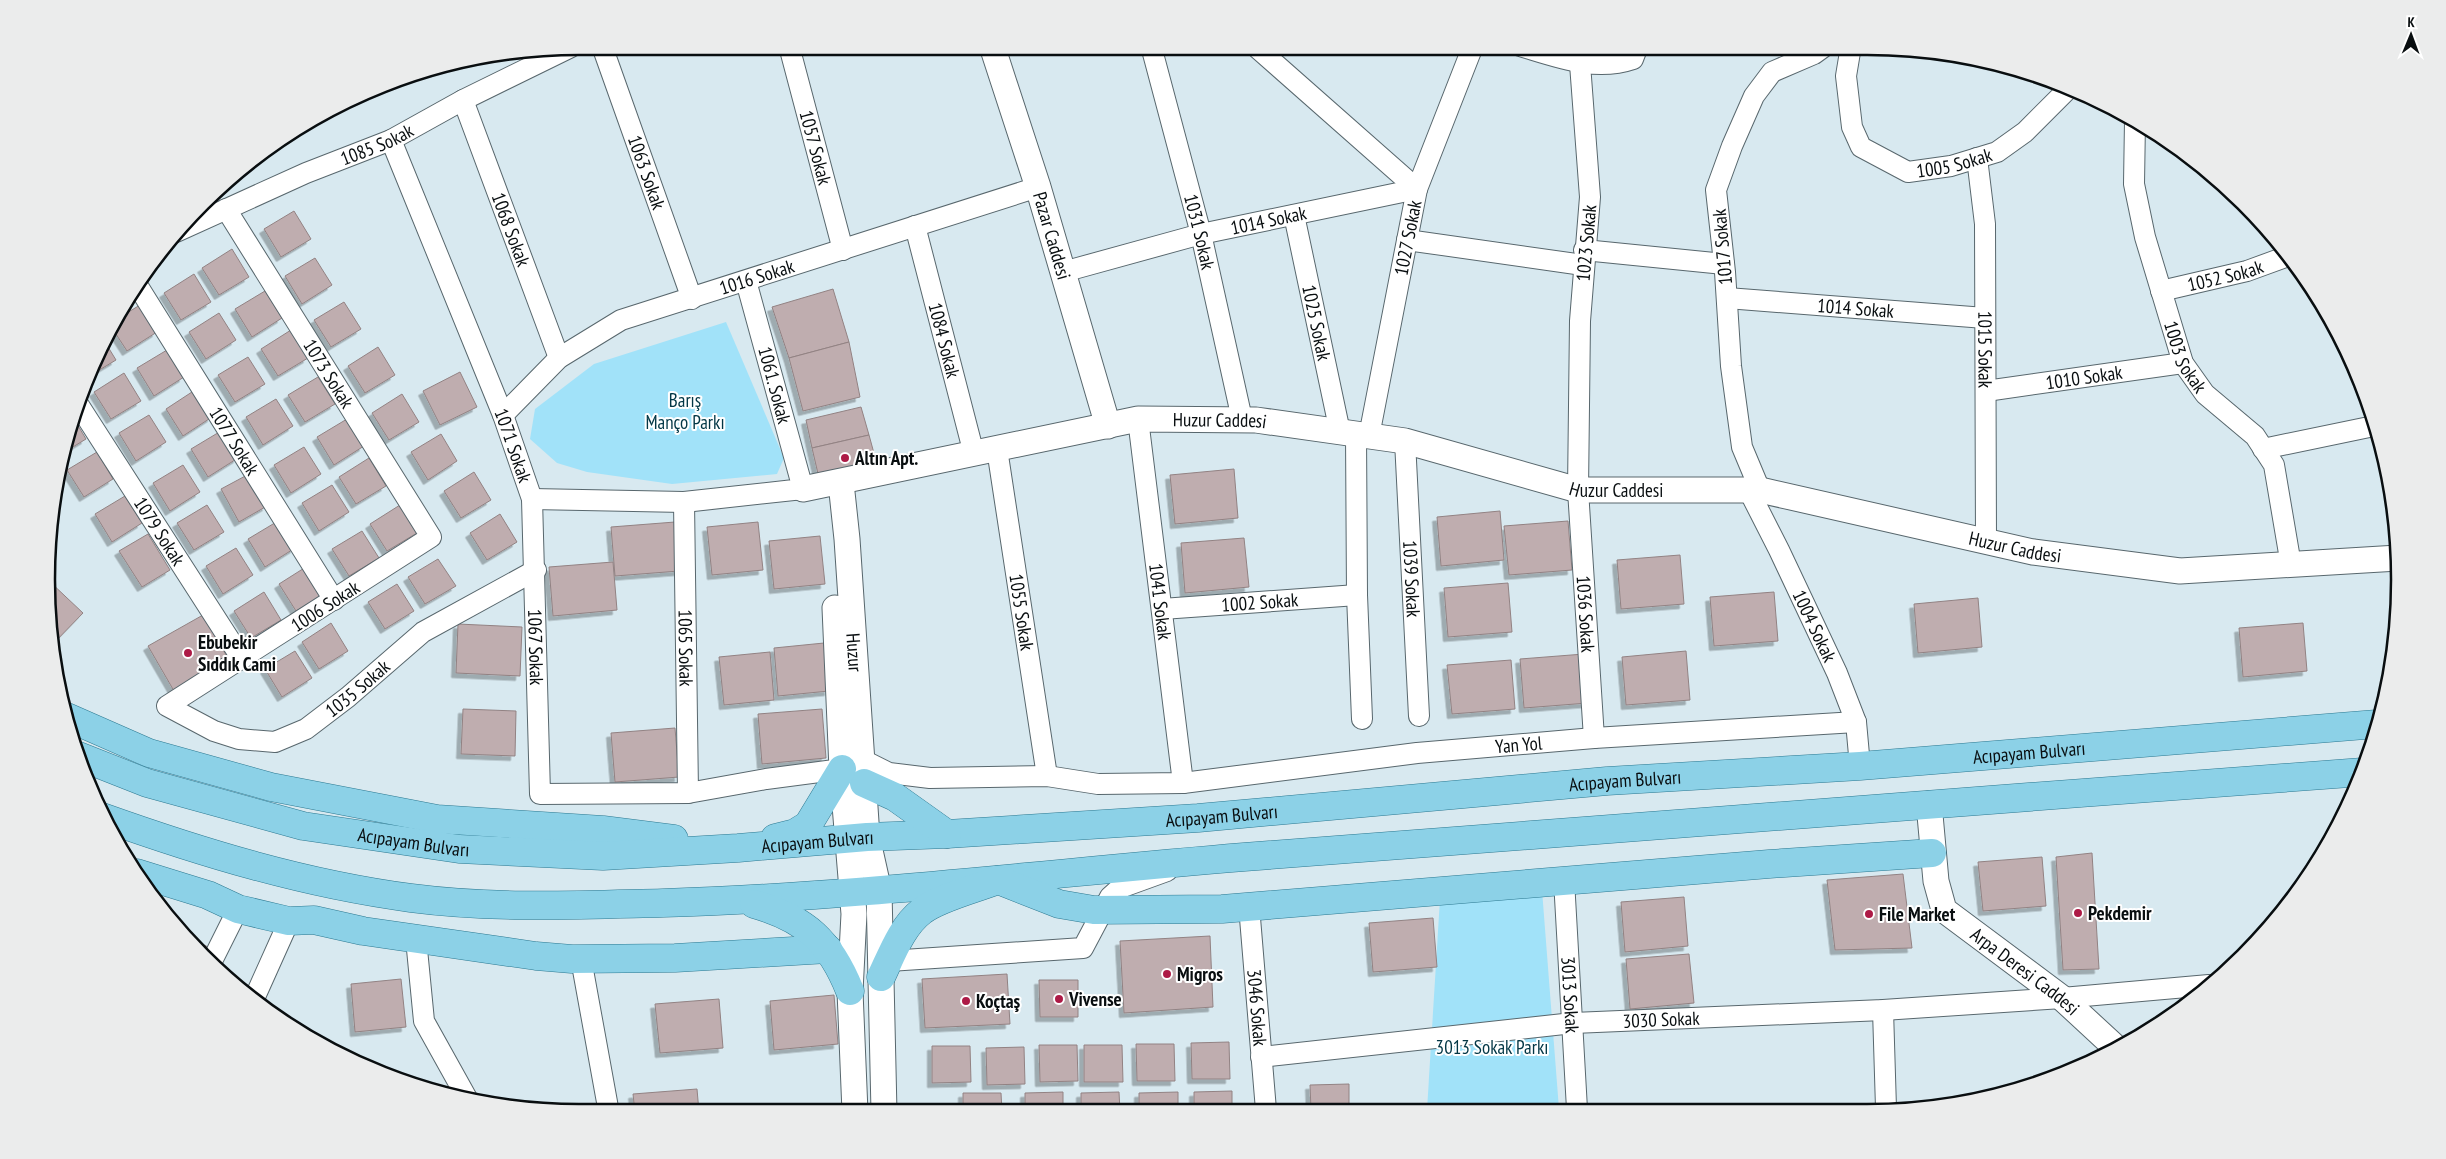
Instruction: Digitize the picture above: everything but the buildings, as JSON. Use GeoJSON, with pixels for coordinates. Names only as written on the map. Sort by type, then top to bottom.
{"type":"FeatureCollection","features":[{"type":"Feature","properties":{"kind":"main road"},"geometry":{"type":"LineString","coordinates":[[75,720],[149,753],[271,786],[437,819],[603,830],[738,848],[795,833],[808,824],[856,770],[947,834]]}},
{"type":"Feature","properties":{"kind":"main road","name":"Acıpayam Bulvarı"},"geometry":{"type":"LineString","coordinates":[[87,759],[147,783],[303,826],[459,849],[603,856],[1277,812],[1607,781],[1860,766],[2370,725]]}},
{"type":"Feature","properties":{"kind":"main road"},"geometry":{"type":"LineString","coordinates":[[114,822],[192,850],[267,871],[415,898],[529,906],[743,900],[879,891],[1191,862],[2354,773]]}},
{"type":"Feature","properties":{"kind":"main road"},"geometry":{"type":"LineString","coordinates":[[885,969],[912,920],[923,910],[998,880],[1059,904],[1103,910],[1249,906],[1564,880],[1932,853]]}},
{"type":"Feature","properties":{"kind":"main road"},"geometry":{"type":"LineString","coordinates":[[147,876],[208,895],[238,909],[289,920],[314,920],[481,949],[581,959],[675,958],[828,949]]}},
{"type":"Feature","properties":{"kind":"main road"},"geometry":{"type":"LineString","coordinates":[[743,900],[779,911],[800,922],[828,949],[841,968],[850,991]]}},
{"type":"Feature","properties":{"kind":"street","name":"1063 Sokak"},"geometry":{"type":"LineString","coordinates":[[605,55],[692,299]]}},
{"type":"Feature","properties":{"kind":"street","name":"1057 Sokak"},"geometry":{"type":"LineString","coordinates":[[791,55],[843,250]]}},
{"type":"Feature","properties":{"kind":"street","name":"Pazar Caddesi"},"geometry":{"type":"LineString","coordinates":[[995,55],[1038,186],[1108,426]]}},
{"type":"Feature","properties":{"kind":"street","name":"1031 Sokak"},"geometry":{"type":"LineString","coordinates":[[1153,55],[1201,234],[1242,419]]}},
{"type":"Feature","properties":{"kind":"street"},"geometry":{"type":"LineString","coordinates":[[1264,55],[1418,189]]}},
{"type":"Feature","properties":{"kind":"street","name":"1027 Sokak"},"geometry":{"type":"LineString","coordinates":[[1355,434],[1407,240],[1418,189],[1470,55]]}},
{"type":"Feature","properties":{"kind":"street"},"geometry":{"type":"LineString","coordinates":[[1550,55],[1580,64],[1619,64],[1633,59],[1635,55]]}},
{"type":"Feature","properties":{"kind":"street","name":"1017 Sokak"},"geometry":{"type":"LineString","coordinates":[[1755,491],[1742,447],[1731,366],[1727,298],[1716,190],[1754,96],[1772,72],[1812,55]]}},
{"type":"Feature","properties":{"kind":"street","name":"1005 Sokak"},"geometry":{"type":"LineString","coordinates":[[1850,55],[1846,76],[1852,127],[1861,147],[1908,172],[1951,166],[1997,152],[2025,132],[2063,94]]}},
{"type":"Feature","properties":{"kind":"street","name":"1085 Sokak"},"geometry":{"type":"LineString","coordinates":[[196,223],[306,173],[391,140],[462,100],[553,56]]}},
{"type":"Feature","properties":{"kind":"street","name":"1023 Sokak"},"geometry":{"type":"LineString","coordinates":[[1578,490],[1580,320],[1590,198],[1580,64]]}},
{"type":"Feature","properties":{"kind":"street","name":"1068 Sokak"},"geometry":{"type":"LineString","coordinates":[[462,100],[559,358]]}},
{"type":"Feature","properties":{"kind":"street","name":"1003 Sokak"},"geometry":{"type":"LineString","coordinates":[[2135,129],[2134,184],[2145,237],[2182,363],[2205,394],[2255,436],[2274,465],[2291,565]]}},
{"type":"Feature","properties":{"kind":"street","name":"1071 Sokak"},"geometry":{"type":"LineString","coordinates":[[391,140],[503,415],[532,499],[684,502],[823,486]]}},
{"type":"Feature","properties":{"kind":"street","name":"1015 Sokak"},"geometry":{"type":"LineString","coordinates":[[1978,158],[1985,224],[1986,543]]}},
{"type":"Feature","properties":{"kind":"street","name":"1016 Sokak"},"geometry":{"type":"LineString","coordinates":[[503,415],[559,358],[620,320],[692,299],[1038,186]]}},
{"type":"Feature","properties":{"kind":"street","name":"1014 Sokak"},"geometry":{"type":"LineString","coordinates":[[1063,272],[1201,234],[1418,189]]}},
{"type":"Feature","properties":{"kind":"street","name":"1073 Sokak"},"geometry":{"type":"LineString","coordinates":[[226,209],[431,537]]}},
{"type":"Feature","properties":{"kind":"street","name":"1025 Sokak"},"geometry":{"type":"LineString","coordinates":[[1294,215],[1355,434]]}},
{"type":"Feature","properties":{"kind":"street","name":"1084 Sokak"},"geometry":{"type":"LineString","coordinates":[[915,226],[985,451]]}},
{"type":"Feature","properties":{"kind":"street"},"geometry":{"type":"LineString","coordinates":[[1407,240],[1584,258],[1724,264]]}},
{"type":"Feature","properties":{"kind":"street","name":"1052 Sokak"},"geometry":{"type":"LineString","coordinates":[[2161,291],[2247,271],[2282,258]]}},
{"type":"Feature","properties":{"kind":"street","name":"1061. Sokak"},"geometry":{"type":"LineString","coordinates":[[746,281],[823,486]]}},
{"type":"Feature","properties":{"kind":"street","name":"1077 Sokak"},"geometry":{"type":"LineString","coordinates":[[141,291],[334,600]]}},
{"type":"Feature","properties":{"kind":"street","name":"1014 Sokak"},"geometry":{"type":"LineString","coordinates":[[1727,298],[1985,318]]}},
{"type":"Feature","properties":{"kind":"street","name":"1010 Sokak"},"geometry":{"type":"LineString","coordinates":[[1986,391],[2182,363]]}},
{"type":"Feature","properties":{"kind":"street","name":"1079 Sokak"},"geometry":{"type":"LineString","coordinates":[[83,412],[242,659]]}},
{"type":"Feature","properties":{"kind":"street","name":"Huzur Caddesi"},"geometry":{"type":"LineString","coordinates":[[823,486],[1138,420],[1242,419],[1405,441],[1578,490],[1755,491],[2033,552],[2180,571],[2390,558]]}},
{"type":"Feature","properties":{"kind":"street","name":"1041 Sokak"},"geometry":{"type":"LineString","coordinates":[[1138,420],[1183,783]]}},
{"type":"Feature","properties":{"kind":"street"},"geometry":{"type":"LineString","coordinates":[[2263,449],[2368,427]]}},
{"type":"Feature","properties":{"kind":"street"},"geometry":{"type":"LineString","coordinates":[[1355,434],[1356,595],[1362,719]]}},
{"type":"Feature","properties":{"kind":"street","name":"1039 Sokak"},"geometry":{"type":"LineString","coordinates":[[1405,441],[1419,716]]}},
{"type":"Feature","properties":{"kind":"street","name":"1055 Sokak"},"geometry":{"type":"LineString","coordinates":[[985,451],[1047,776]]}},
{"type":"Feature","properties":{"kind":"street","name":"Huzur"},"geometry":{"type":"LineString","coordinates":[[823,486],[829,516],[836,622],[856,770],[858,838]]}},
{"type":"Feature","properties":{"kind":"street","name":"1036 Sokak"},"geometry":{"type":"LineString","coordinates":[[1578,490],[1594,738]]}},
{"type":"Feature","properties":{"kind":"street","name":"1004 Sokak"},"geometry":{"type":"LineString","coordinates":[[1755,491],[1779,550],[1837,673],[1856,722],[1860,766]]}},
{"type":"Feature","properties":{"kind":"street","name":"1067 Sokak"},"geometry":{"type":"LineString","coordinates":[[532,499],[536,570],[540,794],[688,794]]}},
{"type":"Feature","properties":{"kind":"street","name":"1065 Sokak"},"geometry":{"type":"LineString","coordinates":[[684,502],[688,794]]}},
{"type":"Feature","properties":{"kind":"street","name":"1006 Sokak"},"geometry":{"type":"LineString","coordinates":[[167,706],[431,537]]}},
{"type":"Feature","properties":{"kind":"street","name":"1035 Sokak"},"geometry":{"type":"LineString","coordinates":[[167,706],[214,731],[239,739],[275,742],[306,730],[348,697],[423,632],[536,570]]}},
{"type":"Feature","properties":{"kind":"street","name":"1002 Sokak"},"geometry":{"type":"LineString","coordinates":[[1162,609],[1356,595]]}},
{"type":"Feature","properties":{"kind":"street","name":"Yan Yol"},"geometry":{"type":"LineString","coordinates":[[856,770],[930,778],[1047,776],[1098,784],[1183,783],[1417,753],[1594,738],[1856,722]]}},
{"type":"Feature","properties":{"kind":"street"},"geometry":{"type":"LineString","coordinates":[[688,794],[766,779],[856,770]]}},
{"type":"Feature","properties":{"kind":"street","name":"Arpa Deresi Caddesi"},"geometry":{"type":"LineString","coordinates":[[1929,804],[1936,882],[1944,910],[2062,998],[2111,1043]]}},
{"type":"Feature","properties":{"kind":"street"},"geometry":{"type":"LineString","coordinates":[[858,838],[879,891],[885,969],[884,1104]]}},
{"type":"Feature","properties":{"kind":"street"},"geometry":{"type":"LineString","coordinates":[[855,1104],[850,991],[854,914],[851,892],[858,838]]}},
{"type":"Feature","properties":{"kind":"street"},"geometry":{"type":"LineString","coordinates":[[885,969],[1082,948],[1110,897],[1120,888],[1191,862]]}},
{"type":"Feature","properties":{"kind":"street","name":"3013 Sokak"},"geometry":{"type":"LineString","coordinates":[[1564,880],[1577,1104]]}},
{"type":"Feature","properties":{"kind":"street","name":"3046 Sokak"},"geometry":{"type":"LineString","coordinates":[[1249,906],[1266,1104]]}},
{"type":"Feature","properties":{"kind":"street"},"geometry":{"type":"LineString","coordinates":[[214,955],[238,909]]}},
{"type":"Feature","properties":{"kind":"street"},"geometry":{"type":"LineString","coordinates":[[257,993],[289,920]]}},
{"type":"Feature","properties":{"kind":"street"},"geometry":{"type":"LineString","coordinates":[[416,939],[424,1021],[463,1091]]}},
{"type":"Feature","properties":{"kind":"street"},"geometry":{"type":"LineString","coordinates":[[581,959],[607,1104]]}},
{"type":"Feature","properties":{"kind":"street","name":"3030 Sokak"},"geometry":{"type":"LineString","coordinates":[[1262,1057],[1573,1023],[1883,1010],[2062,998],[2198,986]]}},
{"type":"Feature","properties":{"kind":"street"},"geometry":{"type":"LineString","coordinates":[[1883,1010],[1886,1103]]}},
{"type":"Feature","properties":{"kind":"green space","name":"Barış Manço Parkı"},"geometry":{"type":"Polygon","coordinates":[[[726,322],[784,458],[777,474],[672,484],[587,472],[557,463],[530,439],[535,409],[594,364],[726,322]]]}},
{"type":"Feature","properties":{"kind":"green space","name":"3013 Sokak Parkı"},"geometry":{"type":"Polygon","coordinates":[[[1542,890],[1559,1104],[1427,1104],[1440,899],[1542,890]]]}},
{"type":"Feature","properties":{"kind":"place","name":"Altın Apt."},"geometry":{"type":"Point","coordinates":[845,458]}},
{"type":"Feature","properties":{"kind":"place","name":"Ebubekir Sıddık Cami"},"geometry":{"type":"Point","coordinates":[188,653]}},
{"type":"Feature","properties":{"kind":"place","name":"Pekdemir"},"geometry":{"type":"Point","coordinates":[2078,913]}},
{"type":"Feature","properties":{"kind":"place","name":"File Market"},"geometry":{"type":"Point","coordinates":[1869,914]}},
{"type":"Feature","properties":{"kind":"place","name":"Migros"},"geometry":{"type":"Point","coordinates":[1167,974]}},
{"type":"Feature","properties":{"kind":"place","name":"Vivense"},"geometry":{"type":"Point","coordinates":[1059,999]}},
{"type":"Feature","properties":{"kind":"place","name":"Koçtaş"},"geometry":{"type":"Point","coordinates":[966,1001]}}]}
